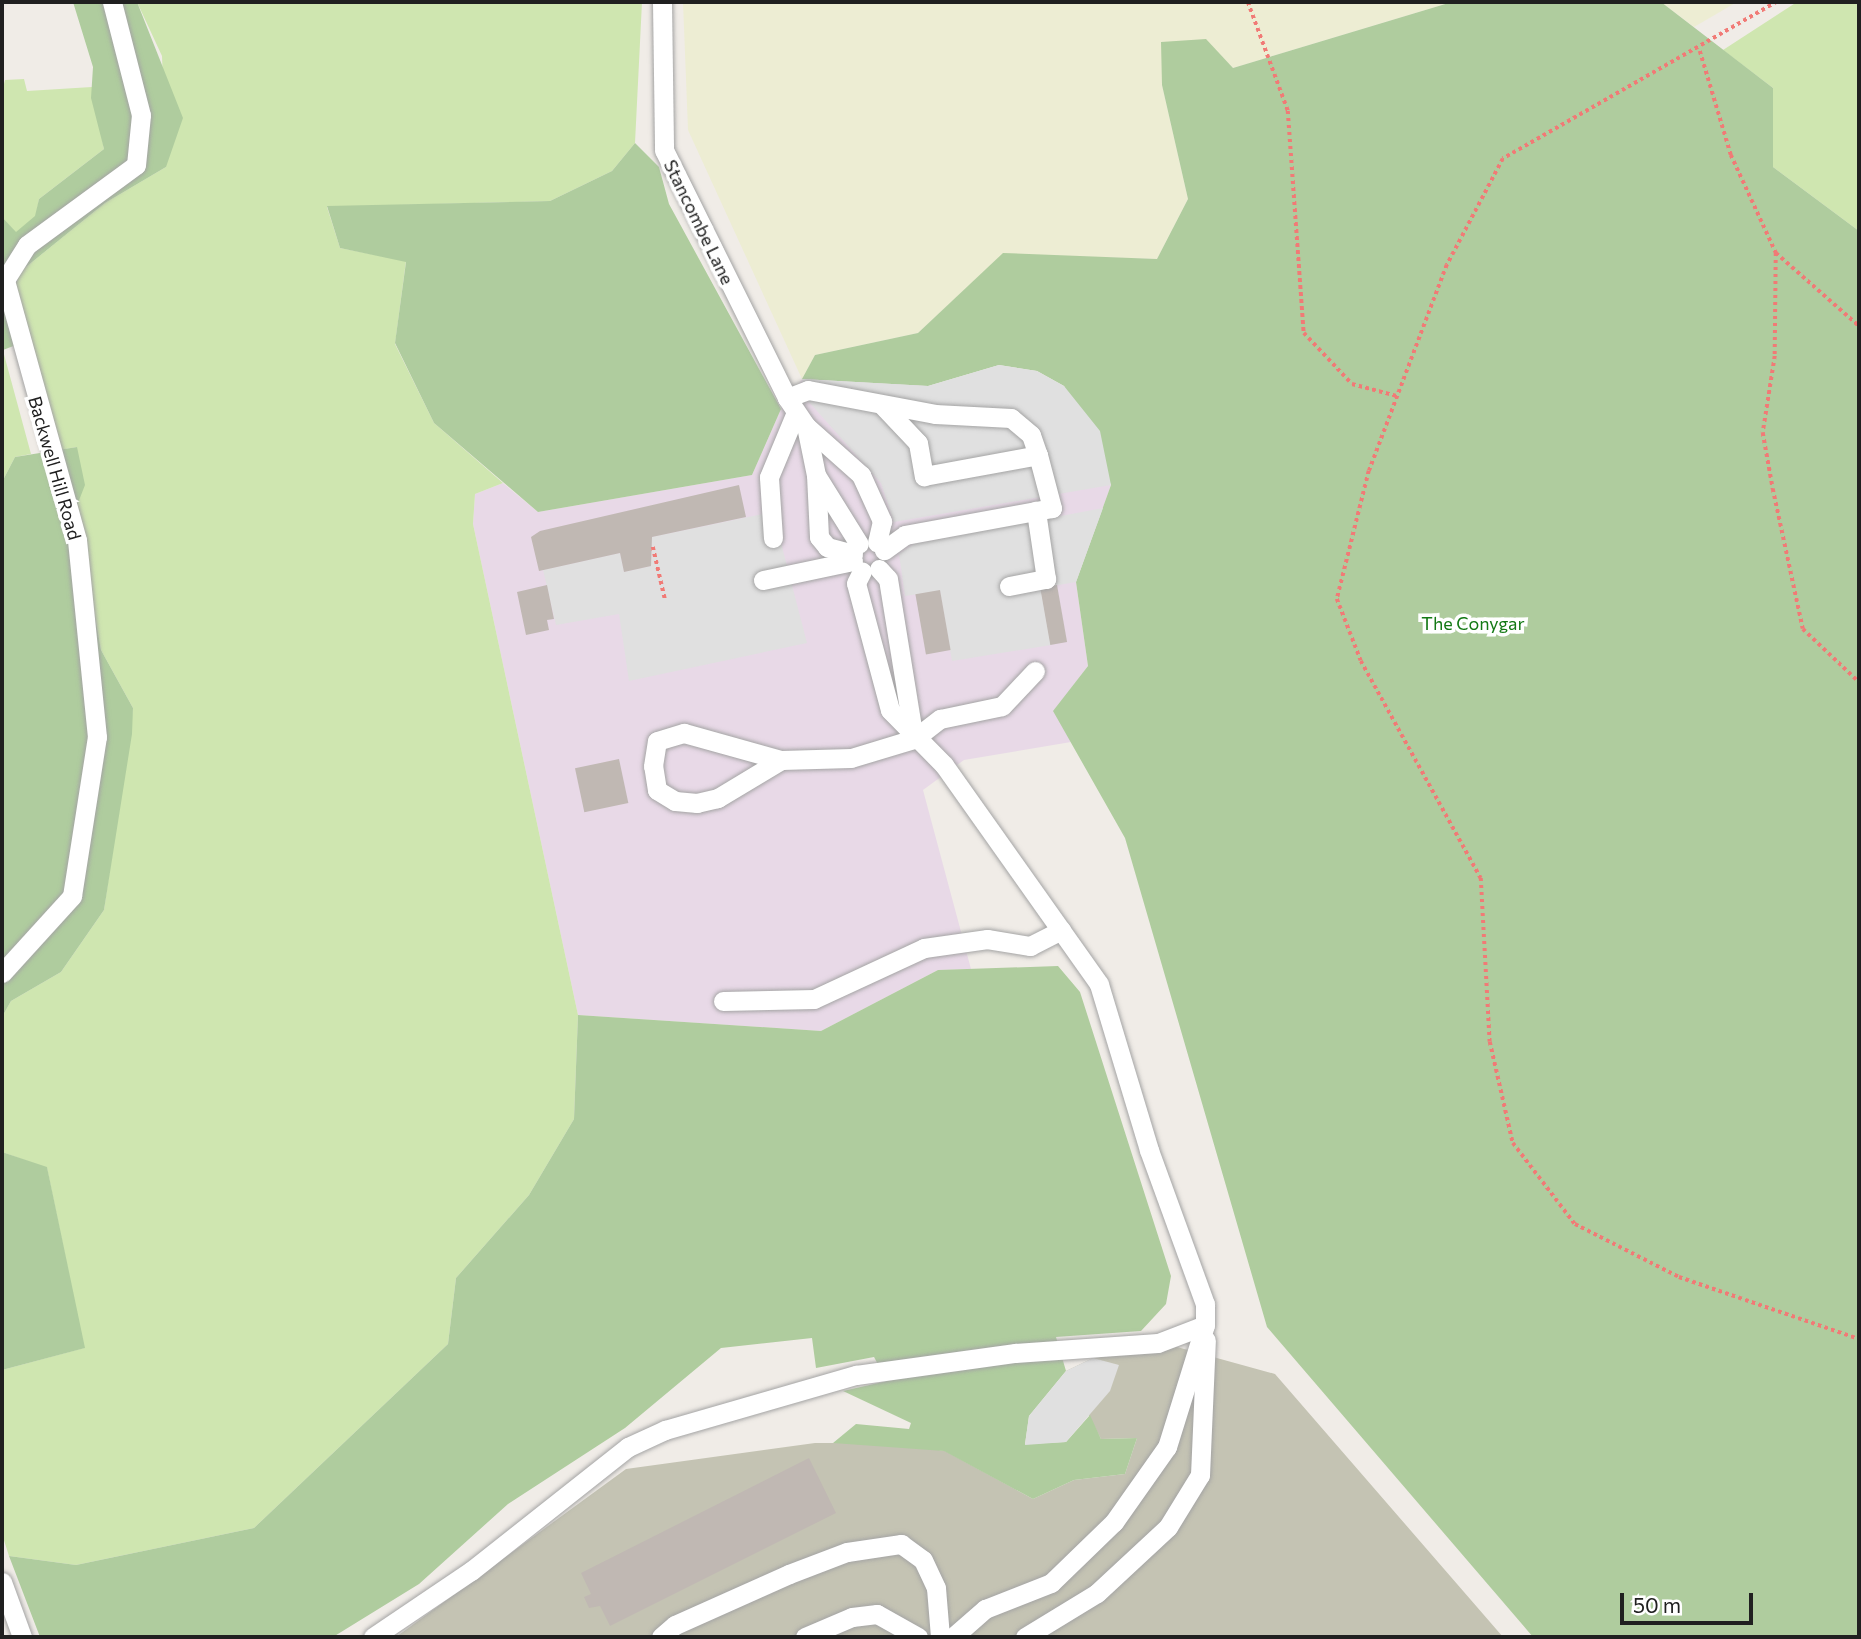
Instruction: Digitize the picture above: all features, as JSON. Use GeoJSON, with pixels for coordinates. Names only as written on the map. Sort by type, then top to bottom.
{"type":"FeatureCollection","features":[{"type":"Feature","properties":{"kind":"street","name":"Backwell Hill Road"},"geometry":{"type":"LineString","coordinates":[[2,973],[72,896],[97,737],[77,540],[5,280],[26,245],[136,165],[141,115],[112,2]]}},
{"type":"Feature","properties":{"kind":"street","name":"Stancombe Lane"},"geometry":{"type":"LineString","coordinates":[[662,2],[664,150],[796,412]]}},
{"type":"Feature","properties":{"kind":"street"},"geometry":{"type":"LineString","coordinates":[[773,538],[769,477],[808,390],[858,395],[883,407],[918,443],[924,476],[1038,455]]}},
{"type":"Feature","properties":{"kind":"street"},"geometry":{"type":"LineString","coordinates":[[763,580],[867,556],[905,535],[1052,508],[1031,435],[1011,418],[883,407]]}},
{"type":"Feature","properties":{"kind":"street"},"geometry":{"type":"LineString","coordinates":[[796,412],[816,475],[867,556],[888,579],[914,739]]}},
{"type":"Feature","properties":{"kind":"street"},"geometry":{"type":"LineString","coordinates":[[796,412],[861,475],[882,521],[856,583],[890,710],[914,739],[944,765],[1099,984],[1149,1150],[1205,1304],[1208,1404],[1200,1475],[1168,1527],[1097,1593],[1025,1637]]}},
{"type":"Feature","properties":{"kind":"street"},"geometry":{"type":"LineString","coordinates":[[816,475],[819,537],[827,547],[867,556]]}},
{"type":"Feature","properties":{"kind":"street"},"geometry":{"type":"LineString","coordinates":[[1009,586],[1046,579],[1036,511]]}},
{"type":"Feature","properties":{"kind":"street"},"geometry":{"type":"LineString","coordinates":[[781,760],[718,798],[697,803],[674,801],[657,790],[653,766],[657,741],[684,733],[781,760],[851,758],[914,739],[940,719],[1002,706],[1035,671]]}},
{"type":"Feature","properties":{"kind":"street"},"geometry":{"type":"LineString","coordinates":[[723,1001],[814,999],[924,948],[986,939],[1030,946],[1061,930]]}},
{"type":"Feature","properties":{"kind":"street"},"geometry":{"type":"LineString","coordinates":[[373,1637],[471,1571],[628,1447],[666,1430],[856,1375],[1002,1354],[1158,1343],[1206,1325]]}},
{"type":"Feature","properties":{"kind":"street"},"geometry":{"type":"LineString","coordinates":[[953,1637],[985,1609],[1051,1583],[1114,1522],[1167,1447],[1206,1325]]}},
{"type":"Feature","properties":{"kind":"street"},"geometry":{"type":"LineString","coordinates":[[661,1637],[675,1625],[789,1574],[847,1552],[901,1544],[923,1560],[936,1588],[940,1637]]}},
{"type":"Feature","properties":{"kind":"street"},"geometry":{"type":"LineString","coordinates":[[2,1582],[22,1637]]}},
{"type":"Feature","properties":{"kind":"street"},"geometry":{"type":"LineString","coordinates":[[805,1637],[852,1617],[877,1614],[918,1637]]}},
{"type":"Feature","properties":{"kind":"path"},"geometry":{"type":"LineString","coordinates":[[1248,2],[1288,111],[1304,333],[1352,384],[1397,396]]}},
{"type":"Feature","properties":{"kind":"path"},"geometry":{"type":"LineString","coordinates":[[1777,2],[1700,50],[1503,159],[1447,265],[1397,396],[1369,471],[1338,600],[1361,661],[1481,878],[1490,1042],[1513,1143],[1575,1224],[1679,1276],[1859,1339]]}},
{"type":"Feature","properties":{"kind":"path"},"geometry":{"type":"LineString","coordinates":[[1700,50],[1731,155],[1776,253],[1859,326]]}},
{"type":"Feature","properties":{"kind":"path"},"geometry":{"type":"LineString","coordinates":[[1776,253],[1775,356],[1763,433],[1773,489],[1803,629],[1859,682]]}},
{"type":"Feature","properties":{"kind":"path"},"geometry":{"type":"LineString","coordinates":[[653,547],[665,599]]}},
{"type":"Feature","properties":{"kind":"shaded area"},"geometry":{"type":"Polygon","coordinates":[[[999,365],[1037,371],[1064,386],[1100,431],[1111,485],[894,522],[881,483],[809,402],[802,379],[928,386],[999,365]]]}},
{"type":"Feature","properties":{"kind":"shaded area"},"geometry":{"type":"Polygon","coordinates":[[[802,379],[928,386],[1111,485],[1076,582],[1088,666],[1054,711],[1071,742],[964,760],[923,790],[971,969],[938,970],[821,1031],[578,1015],[473,524],[475,494],[503,483],[538,512],[752,475],[781,409],[802,379]]]}},
{"type":"Feature","properties":{"kind":"shaded area"},"geometry":{"type":"Polygon","coordinates":[[[1103,508],[1076,582],[1041,588],[1051,645],[952,661],[940,591],[905,596],[899,554],[914,544],[1103,508]]]}},
{"type":"Feature","properties":{"kind":"shaded area"},"geometry":{"type":"Polygon","coordinates":[[[773,512],[807,643],[629,681],[619,614],[556,625],[543,570],[620,553],[624,572],[651,566],[652,537],[773,512]]]}},
{"type":"Feature","properties":{"kind":"shaded area"},"geometry":{"type":"Polygon","coordinates":[[[1177,1347],[1275,1374],[1503,1637],[396,1637],[626,1469],[815,1443],[893,1443],[945,1451],[1033,1499],[1074,1480],[1125,1474],[1137,1438],[1101,1439],[1066,1371],[1093,1358],[1177,1347]]]}},
{"type":"Feature","properties":{"kind":"shaded area"},"geometry":{"type":"Polygon","coordinates":[[[1093,1358],[1119,1365],[1110,1391],[1066,1442],[1025,1445],[1029,1416],[1066,1371],[1093,1358]]]}},
{"type":"Feature","properties":{"kind":"green space"},"geometry":{"type":"Polygon","coordinates":[[[73,2],[137,2],[183,118],[166,167],[105,203],[21,271],[15,286],[29,340],[3,350],[2,217],[16,232],[35,216],[39,199],[104,149],[91,98],[93,67],[73,2]]]}},
{"type":"Feature","properties":{"kind":"green space"},"geometry":{"type":"Polygon","coordinates":[[[137,2],[642,2],[635,143],[612,171],[550,201],[327,207],[340,248],[406,261],[395,344],[434,423],[503,483],[475,494],[473,524],[578,1015],[574,1119],[529,1195],[456,1278],[448,1344],[254,1528],[76,1565],[9,1556],[2,1534],[2,1370],[84,1348],[47,1168],[2,1152],[2,1017],[11,1001],[61,972],[104,910],[133,708],[101,650],[76,508],[77,447],[59,450],[15,286],[21,271],[105,203],[166,167],[162,56],[137,2]]]}},
{"type":"Feature","properties":{"kind":"green space"},"geometry":{"type":"Polygon","coordinates":[[[683,2],[1452,2],[1233,68],[1206,40],[1162,85],[1188,199],[1157,259],[1003,254],[918,333],[815,355],[802,379],[688,130],[683,2]]]}},
{"type":"Feature","properties":{"kind":"green space","name":"The Conygar"},"geometry":{"type":"Polygon","coordinates":[[[1452,2],[1661,2],[1773,88],[1773,167],[1859,231],[1859,1637],[1533,1637],[1267,1327],[1125,838],[1053,711],[1088,666],[1076,582],[1111,485],[1064,386],[1037,371],[999,365],[928,386],[802,379],[815,355],[918,333],[1003,253],[1157,259],[1188,199],[1162,85],[1161,42],[1206,39],[1233,68],[1452,2]]]}},
{"type":"Feature","properties":{"kind":"green space"},"geometry":{"type":"Polygon","coordinates":[[[1661,2],[1737,2],[1694,27],[1661,2]]]}},
{"type":"Feature","properties":{"kind":"green space"},"geometry":{"type":"Polygon","coordinates":[[[1797,2],[1859,2],[1859,231],[1773,167],[1773,88],[1723,50],[1797,2]]]}},
{"type":"Feature","properties":{"kind":"green space"},"geometry":{"type":"Polygon","coordinates":[[[24,79],[27,91],[92,87],[104,149],[39,199],[36,216],[16,233],[2,217],[2,92],[5,80],[24,79]]]}},
{"type":"Feature","properties":{"kind":"green space"},"geometry":{"type":"Polygon","coordinates":[[[635,143],[659,167],[669,204],[781,409],[752,475],[538,512],[434,423],[395,343],[406,262],[340,248],[327,206],[550,201],[612,171],[635,143]]]}},
{"type":"Feature","properties":{"kind":"green space"},"geometry":{"type":"Polygon","coordinates":[[[2,347],[31,454],[15,457],[2,482],[2,347]]]}},
{"type":"Feature","properties":{"kind":"green space"},"geometry":{"type":"Polygon","coordinates":[[[77,447],[85,485],[76,508],[101,650],[133,708],[132,734],[104,910],[61,972],[11,1001],[2,1017],[2,482],[15,457],[77,447]]]}},
{"type":"Feature","properties":{"kind":"green space"},"geometry":{"type":"Polygon","coordinates":[[[1058,966],[1080,992],[1171,1276],[1166,1304],[1141,1331],[1056,1337],[1066,1371],[1029,1416],[1025,1444],[1066,1442],[1090,1415],[1101,1439],[1137,1438],[1125,1474],[1074,1480],[1033,1499],[944,1451],[833,1443],[856,1424],[909,1429],[911,1423],[843,1391],[887,1381],[874,1357],[816,1368],[812,1338],[721,1348],[625,1428],[508,1504],[419,1584],[333,1637],[40,1637],[9,1556],[76,1565],[254,1528],[448,1344],[456,1278],[529,1195],[574,1119],[578,1015],[821,1031],[938,970],[1058,966]]]}},
{"type":"Feature","properties":{"kind":"green space"},"geometry":{"type":"Polygon","coordinates":[[[2,1152],[47,1167],[85,1348],[2,1370],[2,1152]]]}},
{"type":"Feature","properties":{"kind":"building"},"geometry":{"type":"Polygon","coordinates":[[[739,485],[746,517],[652,537],[651,566],[624,572],[620,553],[539,571],[531,537],[540,531],[739,485]]]}},
{"type":"Feature","properties":{"kind":"building"},"geometry":{"type":"Polygon","coordinates":[[[547,585],[554,619],[547,620],[549,630],[526,635],[517,592],[547,585]]]}},
{"type":"Feature","properties":{"kind":"building"},"geometry":{"type":"Polygon","coordinates":[[[1057,585],[1067,642],[1050,645],[1040,588],[1057,585]]]}},
{"type":"Feature","properties":{"kind":"building"},"geometry":{"type":"Polygon","coordinates":[[[940,590],[951,650],[926,654],[915,594],[940,590]]]}},
{"type":"Feature","properties":{"kind":"building"},"geometry":{"type":"Polygon","coordinates":[[[619,759],[628,803],[584,812],[575,768],[619,759]]]}},
{"type":"Feature","properties":{"kind":"building"},"geometry":{"type":"Polygon","coordinates":[[[809,1458],[836,1513],[610,1626],[600,1606],[589,1608],[584,1597],[591,1594],[581,1573],[809,1458]]]}}]}
